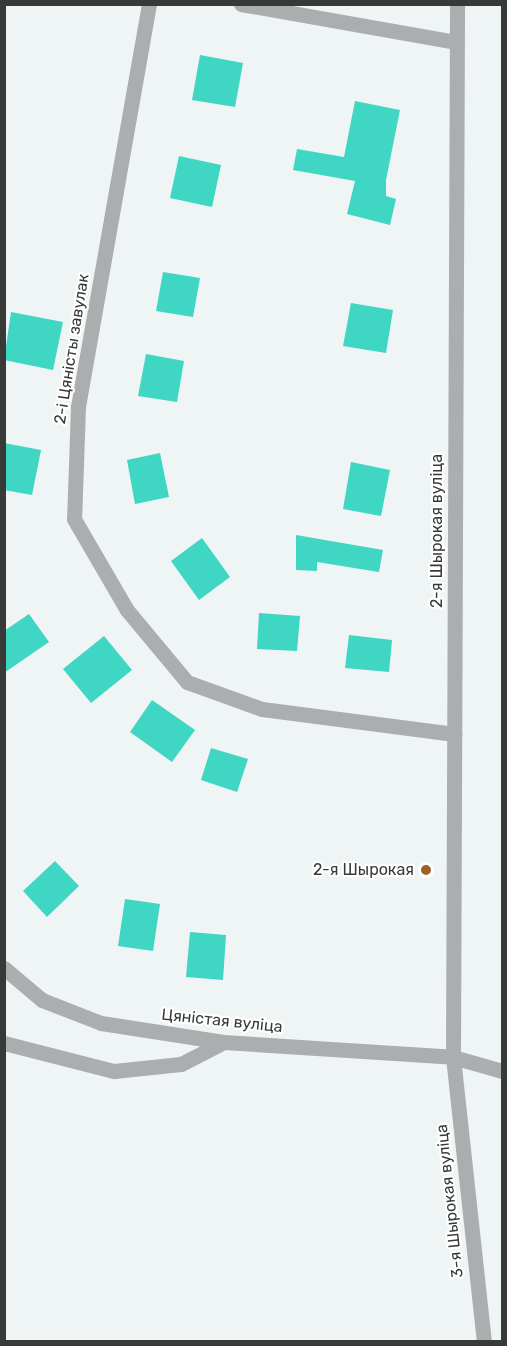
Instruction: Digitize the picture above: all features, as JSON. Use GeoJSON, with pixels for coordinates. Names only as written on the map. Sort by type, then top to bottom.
{"type":"FeatureCollection","features":[{"type":"Feature","properties":{"kind":"street","name":"2-і Цяністы завулак"},"geometry":{"type":"LineString","coordinates":[[149,4],[78,407],[74,519],[127,610],[187,682],[262,709],[454,735]]}},
{"type":"Feature","properties":{"kind":"street"},"geometry":{"type":"LineString","coordinates":[[241,4],[457,42]]}},
{"type":"Feature","properties":{"kind":"street","name":"2-я Шырокая вуліца"},"geometry":{"type":"LineString","coordinates":[[453,1057],[457,4]]}},
{"type":"Feature","properties":{"kind":"street","name":"Цяністая вуліца"},"geometry":{"type":"LineString","coordinates":[[4,968],[42,1000],[101,1023],[224,1042],[453,1057],[502,1071]]}},
{"type":"Feature","properties":{"kind":"street"},"geometry":{"type":"LineString","coordinates":[[4,1043],[114,1071],[181,1064],[224,1042]]}},
{"type":"Feature","properties":{"kind":"street","name":"3-я Шырокая вуліца"},"geometry":{"type":"LineString","coordinates":[[453,1057],[484,1341]]}},
{"type":"Feature","properties":{"kind":"building"},"geometry":{"type":"Polygon","coordinates":[[[200,55],[243,63],[235,107],[192,100],[200,55]]]}},
{"type":"Feature","properties":{"kind":"building"},"geometry":{"type":"Polygon","coordinates":[[[355,101],[400,110],[386,180],[386,196],[396,199],[390,225],[347,214],[355,181],[293,170],[297,149],[344,157],[355,101]]]}},
{"type":"Feature","properties":{"kind":"building"},"geometry":{"type":"Polygon","coordinates":[[[179,156],[221,165],[212,207],[170,198],[179,156]]]}},
{"type":"Feature","properties":{"kind":"building"},"geometry":{"type":"Polygon","coordinates":[[[163,272],[200,278],[193,317],[156,311],[163,272]]]}},
{"type":"Feature","properties":{"kind":"building"},"geometry":{"type":"Polygon","coordinates":[[[351,303],[393,310],[386,353],[343,346],[351,303]]]}},
{"type":"Feature","properties":{"kind":"building"},"geometry":{"type":"Polygon","coordinates":[[[11,312],[63,322],[53,370],[4,360],[11,312]]]}},
{"type":"Feature","properties":{"kind":"building"},"geometry":{"type":"Polygon","coordinates":[[[146,354],[184,361],[177,402],[138,396],[146,354]]]}},
{"type":"Feature","properties":{"kind":"building"},"geometry":{"type":"Polygon","coordinates":[[[4,443],[41,450],[32,495],[4,490],[4,443]]]}},
{"type":"Feature","properties":{"kind":"building"},"geometry":{"type":"Polygon","coordinates":[[[160,453],[169,497],[135,504],[127,460],[160,453]]]}},
{"type":"Feature","properties":{"kind":"building"},"geometry":{"type":"Polygon","coordinates":[[[351,462],[390,470],[381,516],[343,509],[351,462]]]}},
{"type":"Feature","properties":{"kind":"building"},"geometry":{"type":"Polygon","coordinates":[[[296,535],[383,550],[379,572],[317,562],[317,571],[296,570],[296,535]]]}},
{"type":"Feature","properties":{"kind":"building"},"geometry":{"type":"Polygon","coordinates":[[[202,538],[230,577],[199,600],[171,561],[202,538]]]}},
{"type":"Feature","properties":{"kind":"building"},"geometry":{"type":"Polygon","coordinates":[[[259,613],[300,616],[297,651],[257,649],[259,613]]]}},
{"type":"Feature","properties":{"kind":"building"},"geometry":{"type":"Polygon","coordinates":[[[29,614],[49,642],[4,673],[4,631],[29,614]]]}},
{"type":"Feature","properties":{"kind":"building"},"geometry":{"type":"Polygon","coordinates":[[[349,635],[392,640],[389,672],[345,668],[349,635]]]}},
{"type":"Feature","properties":{"kind":"building"},"geometry":{"type":"Polygon","coordinates":[[[104,636],[132,670],[91,703],[63,669],[104,636]]]}},
{"type":"Feature","properties":{"kind":"building"},"geometry":{"type":"Polygon","coordinates":[[[152,700],[195,730],[172,762],[130,732],[152,700]]]}},
{"type":"Feature","properties":{"kind":"building"},"geometry":{"type":"Polygon","coordinates":[[[211,748],[248,759],[237,792],[201,780],[211,748]]]}},
{"type":"Feature","properties":{"kind":"building"},"geometry":{"type":"Polygon","coordinates":[[[55,861],[79,886],[47,917],[23,891],[55,861]]]}},
{"type":"Feature","properties":{"kind":"building"},"geometry":{"type":"Polygon","coordinates":[[[125,899],[160,904],[153,951],[118,946],[125,899]]]}},
{"type":"Feature","properties":{"kind":"building"},"geometry":{"type":"Polygon","coordinates":[[[190,932],[226,935],[223,980],[186,977],[190,932]]]}},
{"type":"Feature","properties":{"kind":"place","name":"2-я Шырокая"},"geometry":{"type":"Point","coordinates":[426,870]}}]}
